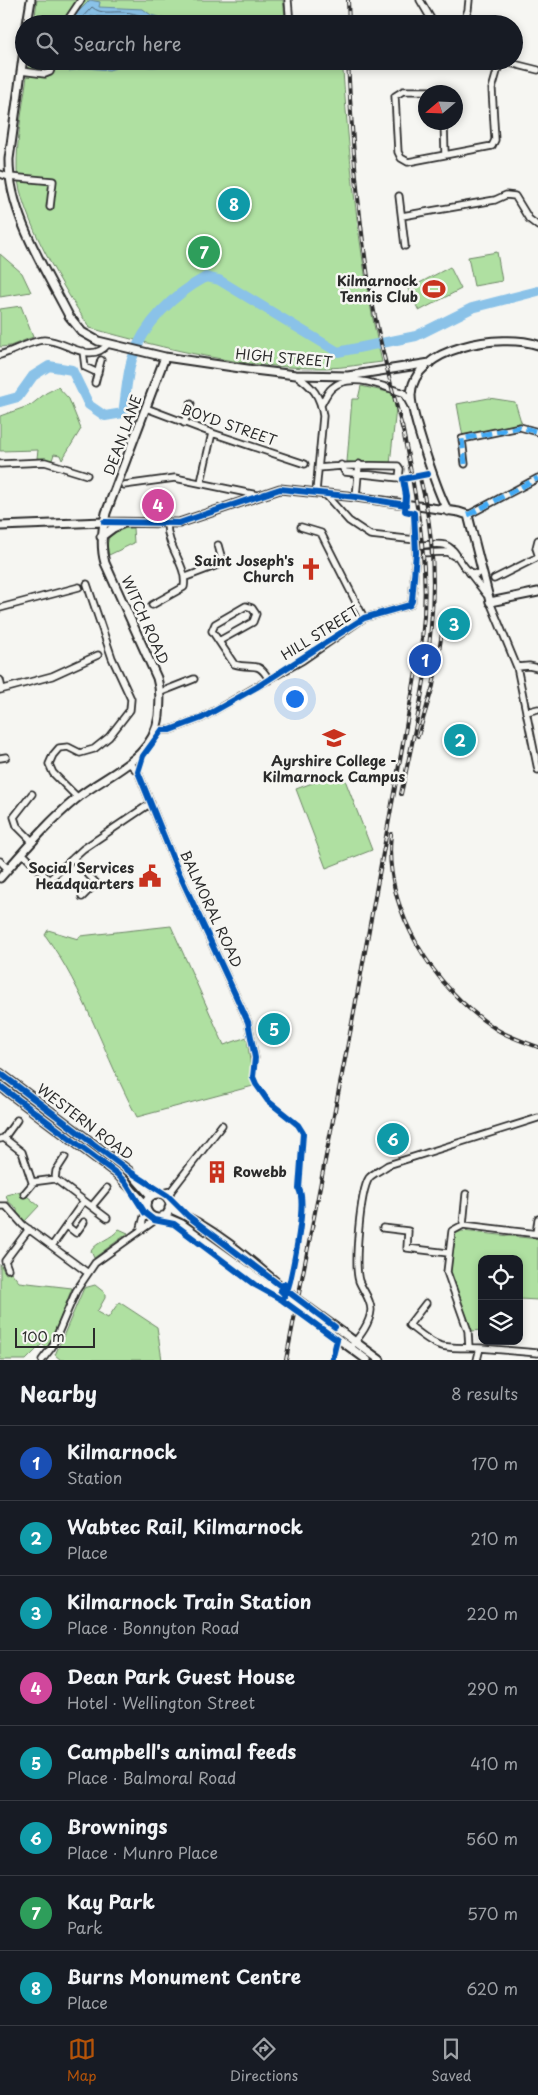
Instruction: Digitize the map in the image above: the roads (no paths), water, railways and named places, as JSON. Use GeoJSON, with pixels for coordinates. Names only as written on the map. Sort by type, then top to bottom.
{"type":"FeatureCollection","features":[{"type":"Feature","properties":{"kind":"main road"},"geometry":{"type":"LineString","coordinates":[[28,15],[30,0]]}},
{"type":"Feature","properties":{"kind":"main road","name":"HIGH STREET"},"geometry":{"type":"LineString","coordinates":[[21,71],[9,177],[13,199],[69,316],[82,332],[108,344],[165,356],[296,375],[348,376],[430,362]]}},
{"type":"Feature","properties":{"kind":"main road"},"geometry":{"type":"LineString","coordinates":[[448,510],[440,497],[412,408],[413,386],[430,362],[456,348],[468,344],[498,340],[538,340]]}},
{"type":"Feature","properties":{"kind":"main road"},"geometry":{"type":"LineString","coordinates":[[519,340],[538,346]]}},
{"type":"Feature","properties":{"kind":"main road","name":"DEAN LANE"},"geometry":{"type":"LineString","coordinates":[[104,522],[165,356]]}},
{"type":"Feature","properties":{"kind":"main road"},"geometry":{"type":"LineString","coordinates":[[0,526],[104,522],[179,523],[257,495],[280,489],[356,497],[414,507],[448,510],[468,515],[480,571],[490,602],[538,592]]}},
{"type":"Feature","properties":{"kind":"main road","name":"WITCH ROAD"},"geometry":{"type":"LineString","coordinates":[[104,522],[102,537],[105,563],[157,678],[161,692],[157,730]]}},
{"type":"Feature","properties":{"kind":"main road"},"geometry":{"type":"LineString","coordinates":[[102,537],[113,528],[125,523]]}},
{"type":"Feature","properties":{"kind":"main road"},"geometry":{"type":"LineString","coordinates":[[0,878],[22,853],[78,798],[130,763],[140,754],[157,730]]}},
{"type":"Feature","properties":{"kind":"main road","name":"WESTERN ROAD"},"geometry":{"type":"LineString","coordinates":[[0,1073],[129,1171],[155,1195],[230,1246],[329,1332],[337,1338],[353,1344]]}},
{"type":"Feature","properties":{"kind":"main road","name":"WESTERN ROAD"},"geometry":{"type":"LineString","coordinates":[[0,1086],[117,1174],[151,1215],[182,1224],[335,1327],[353,1344]]}},
{"type":"Feature","properties":{"kind":"main road"},"geometry":{"type":"LineString","coordinates":[[74,1142],[80,1133]]}},
{"type":"Feature","properties":{"kind":"main road"},"geometry":{"type":"LineString","coordinates":[[146,1207],[155,1195]]}},
{"type":"Feature","properties":{"kind":"main road"},"geometry":{"type":"LineString","coordinates":[[161,1217],[169,1204]]}},
{"type":"Feature","properties":{"kind":"main road"},"geometry":{"type":"LineString","coordinates":[[353,1344],[367,1360]]}},
{"type":"Feature","properties":{"kind":"main road"},"geometry":{"type":"LineString","coordinates":[[353,1344],[380,1360]]}},
{"type":"Feature","properties":{"kind":"street"},"geometry":{"type":"LineString","coordinates":[[71,15],[81,0]]}},
{"type":"Feature","properties":{"kind":"street"},"geometry":{"type":"LineString","coordinates":[[288,0],[289,15]]}},
{"type":"Feature","properties":{"kind":"street"},"geometry":{"type":"LineString","coordinates":[[420,0],[429,15]]}},
{"type":"Feature","properties":{"kind":"street"},"geometry":{"type":"LineString","coordinates":[[466,15],[469,0]]}},
{"type":"Feature","properties":{"kind":"street"},"geometry":{"type":"LineString","coordinates":[[523,66],[538,70]]}},
{"type":"Feature","properties":{"kind":"street"},"geometry":{"type":"LineString","coordinates":[[21,71],[45,74],[51,70]]}},
{"type":"Feature","properties":{"kind":"street"},"geometry":{"type":"LineString","coordinates":[[418,91],[403,92],[397,94],[394,98],[400,158],[408,162],[489,147],[494,143],[492,89],[498,70]]}},
{"type":"Feature","properties":{"kind":"street"},"geometry":{"type":"LineString","coordinates":[[444,130],[445,154]]}},
{"type":"Feature","properties":{"kind":"street"},"geometry":{"type":"LineString","coordinates":[[0,174],[9,177],[53,181],[50,207]]}},
{"type":"Feature","properties":{"kind":"street"},"geometry":{"type":"LineString","coordinates":[[402,216],[495,200],[506,195],[515,196],[529,219],[538,226]]}},
{"type":"Feature","properties":{"kind":"street"},"geometry":{"type":"LineString","coordinates":[[399,196],[405,246]]}},
{"type":"Feature","properties":{"kind":"street"},"geometry":{"type":"LineString","coordinates":[[0,355],[44,340],[93,354],[103,350],[108,344]]}},
{"type":"Feature","properties":{"kind":"street"},"geometry":{"type":"LineString","coordinates":[[83,351],[85,367],[98,372]]}},
{"type":"Feature","properties":{"kind":"street"},"geometry":{"type":"LineString","coordinates":[[95,383],[101,360]]}},
{"type":"Feature","properties":{"kind":"street"},"geometry":{"type":"LineString","coordinates":[[296,375],[313,387],[321,405],[323,416],[318,468],[320,493],[349,521],[370,535],[416,543],[444,544],[451,548],[477,585],[486,594]]}},
{"type":"Feature","properties":{"kind":"street"},"geometry":{"type":"LineString","coordinates":[[321,405],[332,388],[345,381],[358,381],[404,393],[412,408]]}},
{"type":"Feature","properties":{"kind":"street"},"geometry":{"type":"LineString","coordinates":[[184,423],[191,404]]}},
{"type":"Feature","properties":{"kind":"street","name":"BOYD STREET"},"geometry":{"type":"LineString","coordinates":[[146,408],[212,433],[304,464]]}},
{"type":"Feature","properties":{"kind":"street"},"geometry":{"type":"LineString","coordinates":[[465,464],[462,439],[520,427],[538,432]]}},
{"type":"Feature","properties":{"kind":"street"},"geometry":{"type":"LineString","coordinates":[[201,482],[212,433]]}},
{"type":"Feature","properties":{"kind":"street"},"geometry":{"type":"LineString","coordinates":[[0,464],[45,462],[87,475]]}},
{"type":"Feature","properties":{"kind":"street"},"geometry":{"type":"LineString","coordinates":[[318,468],[341,465],[359,464],[400,467],[399,478],[345,472],[341,465]]}},
{"type":"Feature","properties":{"kind":"street"},"geometry":{"type":"LineString","coordinates":[[356,497],[359,464]]}},
{"type":"Feature","properties":{"kind":"street"},"geometry":{"type":"LineString","coordinates":[[124,485],[175,478],[257,495]]}},
{"type":"Feature","properties":{"kind":"street"},"geometry":{"type":"LineString","coordinates":[[468,515],[538,478]]}},
{"type":"Feature","properties":{"kind":"street","name":"HILL STREET"},"geometry":{"type":"LineString","coordinates":[[157,730],[170,730],[202,718],[269,680],[364,618],[410,605],[412,601],[416,553],[414,507]]}},
{"type":"Feature","properties":{"kind":"street"},"geometry":{"type":"LineString","coordinates":[[152,605],[184,587],[186,577],[167,537],[167,524]]}},
{"type":"Feature","properties":{"kind":"street"},"geometry":{"type":"LineString","coordinates":[[301,527],[321,533],[364,618]]}},
{"type":"Feature","properties":{"kind":"street"},"geometry":{"type":"LineString","coordinates":[[494,579],[538,555],[536,548],[538,540]]}},
{"type":"Feature","properties":{"kind":"street"},"geometry":{"type":"LineString","coordinates":[[186,577],[223,563],[218,545]]}},
{"type":"Feature","properties":{"kind":"street"},"geometry":{"type":"LineString","coordinates":[[416,553],[447,552],[456,557]]}},
{"type":"Feature","properties":{"kind":"street"},"geometry":{"type":"LineString","coordinates":[[468,571],[477,574],[480,571]]}},
{"type":"Feature","properties":{"kind":"street"},"geometry":{"type":"LineString","coordinates":[[78,798],[53,773],[49,764],[53,754],[59,748],[68,747],[80,753],[94,749],[109,737],[122,721],[130,710],[131,699],[112,658],[87,584]]}},
{"type":"Feature","properties":{"kind":"street"},"geometry":{"type":"LineString","coordinates":[[0,608],[79,587]]}},
{"type":"Feature","properties":{"kind":"street"},"geometry":{"type":"LineString","coordinates":[[490,602],[517,666],[538,770]]}},
{"type":"Feature","properties":{"kind":"street"},"geometry":{"type":"LineString","coordinates":[[219,641],[253,622],[256,614],[252,608],[246,606],[215,624],[212,631],[234,664],[258,666],[263,669],[269,680]]}},
{"type":"Feature","properties":{"kind":"street"},"geometry":{"type":"LineString","coordinates":[[0,680],[1,690],[52,676],[98,655]]}},
{"type":"Feature","properties":{"kind":"street"},"geometry":{"type":"LineString","coordinates":[[517,666],[538,668]]}},
{"type":"Feature","properties":{"kind":"street"},"geometry":{"type":"LineString","coordinates":[[161,692],[194,679]]}},
{"type":"Feature","properties":{"kind":"street"},"geometry":{"type":"LineString","coordinates":[[526,712],[538,709]]}},
{"type":"Feature","properties":{"kind":"street","name":"BALMORAL ROAD"},"geometry":{"type":"LineString","coordinates":[[130,763],[138,772],[178,871],[248,1022],[255,1058]]}},
{"type":"Feature","properties":{"kind":"street"},"geometry":{"type":"LineString","coordinates":[[32,794],[14,816],[17,826],[33,842]]}},
{"type":"Feature","properties":{"kind":"street"},"geometry":{"type":"LineString","coordinates":[[22,853],[49,880],[73,858],[108,831],[151,803]]}},
{"type":"Feature","properties":{"kind":"street"},"geometry":{"type":"LineString","coordinates":[[73,858],[96,883],[82,897]]}},
{"type":"Feature","properties":{"kind":"street"},"geometry":{"type":"LineString","coordinates":[[0,861],[8,869]]}},
{"type":"Feature","properties":{"kind":"street"},"geometry":{"type":"LineString","coordinates":[[353,1344],[364,1328],[371,1310],[367,1296],[359,1281],[358,1263],[362,1198],[370,1178],[396,1162],[538,1118]]}},
{"type":"Feature","properties":{"kind":"street"},"geometry":{"type":"LineString","coordinates":[[17,1120],[2,1138],[22,1152],[29,1178],[34,1182]]}},
{"type":"Feature","properties":{"kind":"street"},"geometry":{"type":"LineString","coordinates":[[169,1204],[171,1191],[222,1125]]}},
{"type":"Feature","properties":{"kind":"street"},"geometry":{"type":"LineString","coordinates":[[55,1179],[56,1171],[66,1156]]}},
{"type":"Feature","properties":{"kind":"street"},"geometry":{"type":"LineString","coordinates":[[24,1194],[34,1182],[55,1179],[81,1197],[83,1202],[92,1206],[107,1218]]}},
{"type":"Feature","properties":{"kind":"street"},"geometry":{"type":"LineString","coordinates":[[92,1206],[106,1188]]}},
{"type":"Feature","properties":{"kind":"street"},"geometry":{"type":"LineString","coordinates":[[155,1195],[171,1191]]}},
{"type":"Feature","properties":{"kind":"street"},"geometry":{"type":"LineString","coordinates":[[463,1226],[466,1194]]}},
{"type":"Feature","properties":{"kind":"street"},"geometry":{"type":"LineString","coordinates":[[52,1246],[83,1202]]}},
{"type":"Feature","properties":{"kind":"street"},"geometry":{"type":"LineString","coordinates":[[0,1206],[6,1206],[30,1230],[88,1273]]}},
{"type":"Feature","properties":{"kind":"street"},"geometry":{"type":"LineString","coordinates":[[141,1228],[146,1207]]}},
{"type":"Feature","properties":{"kind":"street"},"geometry":{"type":"LineString","coordinates":[[42,1360],[52,1347],[76,1291],[95,1263],[126,1242],[141,1228],[161,1217]]}},
{"type":"Feature","properties":{"kind":"street"},"geometry":{"type":"LineString","coordinates":[[469,1348],[468,1331],[448,1277],[448,1253],[452,1231],[463,1226],[537,1234],[538,1219]]}},
{"type":"Feature","properties":{"kind":"street"},"geometry":{"type":"LineString","coordinates":[[67,1226],[76,1233],[84,1222]]}},
{"type":"Feature","properties":{"kind":"street"},"geometry":{"type":"LineString","coordinates":[[383,1228],[408,1231],[407,1248],[448,1253]]}},
{"type":"Feature","properties":{"kind":"street"},"geometry":{"type":"LineString","coordinates":[[8,1270],[3,1261],[30,1230]]}},
{"type":"Feature","properties":{"kind":"street"},"geometry":{"type":"LineString","coordinates":[[426,1303],[409,1324],[432,1343],[442,1348],[480,1348],[538,1353]]}},
{"type":"Feature","properties":{"kind":"street"},"geometry":{"type":"LineString","coordinates":[[477,1360],[480,1348]]}},
{"type":"Feature","properties":{"kind":"water"},"geometry":{"type":"Polygon","coordinates":[[[90,0],[100,2],[99,7],[143,9],[151,15],[75,15],[90,0]]]}},
{"type":"Feature","properties":{"kind":"waterway"},"geometry":{"type":"LineString","coordinates":[[0,402],[18,397],[33,376],[49,366],[72,370],[89,405],[105,416],[123,413],[130,365],[144,334],[171,301],[206,277],[219,280],[338,352],[416,336],[472,308],[538,291]]}},
{"type":"Feature","properties":{"kind":"railway"},"geometry":{"type":"LineString","coordinates":[[348,0],[349,15]]}},
{"type":"Feature","properties":{"kind":"railway"},"geometry":{"type":"LineString","coordinates":[[348,70],[356,181],[367,271],[386,366],[403,431]]}},
{"type":"Feature","properties":{"kind":"railway"},"geometry":{"type":"LineString","coordinates":[[286,1360],[352,1023],[422,639],[425,584],[421,531],[402,425]]}},
{"type":"Feature","properties":{"kind":"railway"},"geometry":{"type":"LineString","coordinates":[[401,794],[425,674],[433,595],[428,515],[419,474]]}},
{"type":"Feature","properties":{"kind":"railway"},"geometry":{"type":"LineString","coordinates":[[418,736],[433,686],[442,633]]}},
{"type":"Feature","properties":{"kind":"railway"},"geometry":{"type":"LineString","coordinates":[[391,834],[391,862],[395,890],[404,918],[417,945],[433,969],[452,992],[473,1012],[496,1029],[538,1047]]}},
{"type":"Feature","properties":{"kind":"place","name":"Burns Monument Centre"},"geometry":{"type":"Point","coordinates":[234,204]}},
{"type":"Feature","properties":{"kind":"place","name":"Kay Park"},"geometry":{"type":"Point","coordinates":[204,252]}},
{"type":"Feature","properties":{"kind":"place","name":"Kilmarnock Tennis Club"},"geometry":{"type":"Point","coordinates":[434,289]}},
{"type":"Feature","properties":{"kind":"place","name":"Dean Park Guest House"},"geometry":{"type":"Point","coordinates":[158,505]}},
{"type":"Feature","properties":{"kind":"place","name":"Saint Joseph's Church"},"geometry":{"type":"Point","coordinates":[311,569]}},
{"type":"Feature","properties":{"kind":"place","name":"Kilmarnock Train Station"},"geometry":{"type":"Point","coordinates":[454,624]}},
{"type":"Feature","properties":{"kind":"place","name":"Kilmarnock"},"geometry":{"type":"Point","coordinates":[425,660]}},
{"type":"Feature","properties":{"kind":"place","name":"Ayrshire College - Kilmarnock Campus"},"geometry":{"type":"Point","coordinates":[334,738]}},
{"type":"Feature","properties":{"kind":"place","name":"Wabtec Rail, Kilmarnock"},"geometry":{"type":"Point","coordinates":[460,740]}},
{"type":"Feature","properties":{"kind":"place","name":"Social Services Headquarters"},"geometry":{"type":"Point","coordinates":[150,876]}},
{"type":"Feature","properties":{"kind":"place","name":"Campbell's animal feeds"},"geometry":{"type":"Point","coordinates":[274,1029]}},
{"type":"Feature","properties":{"kind":"place","name":"Brownings"},"geometry":{"type":"Point","coordinates":[393,1139]}},
{"type":"Feature","properties":{"kind":"place","name":"Rowebb"},"geometry":{"type":"Point","coordinates":[217,1172]}}]}
